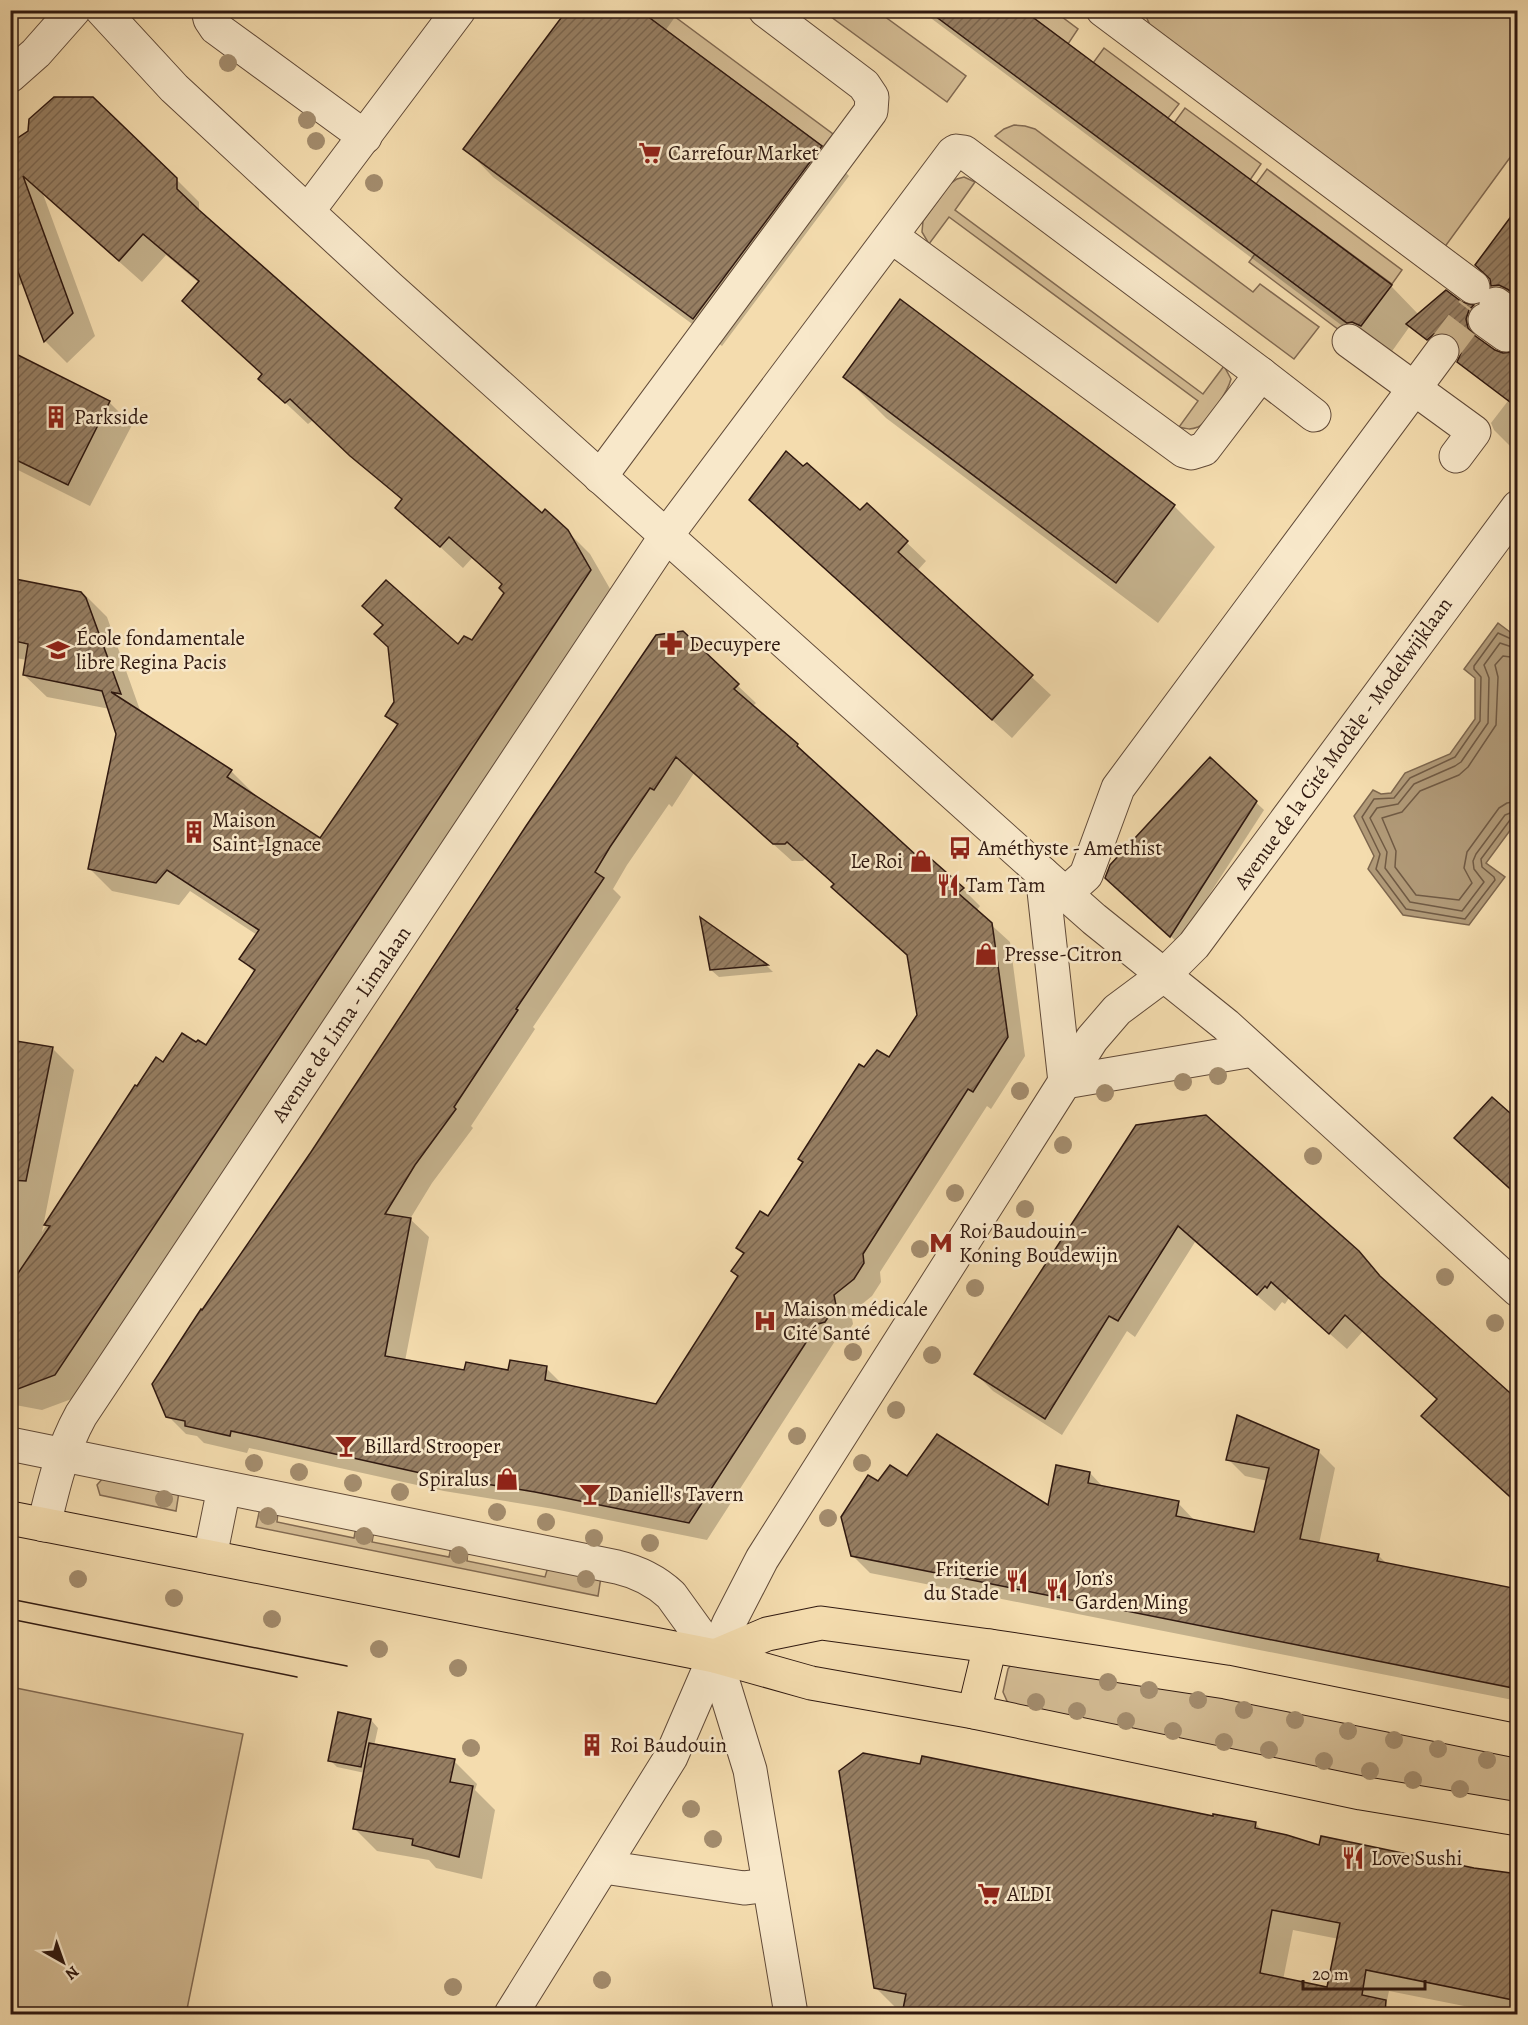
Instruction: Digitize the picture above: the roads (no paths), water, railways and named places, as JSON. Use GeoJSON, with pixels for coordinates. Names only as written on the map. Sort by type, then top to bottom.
{"type":"FeatureCollection","features":[{"type":"Feature","properties":{"kind":"main road"},"geometry":{"type":"LineString","coordinates":[[10,1518],[715,1656],[811,1683],[974,1712],[1361,1793],[1518,1819]]}},
{"type":"Feature","properties":{"kind":"main road"},"geometry":{"type":"LineString","coordinates":[[715,1656],[767,1634],[822,1623],[1226,1682],[1518,1741]]}},
{"type":"Feature","properties":{"kind":"main road"},"geometry":{"type":"LineString","coordinates":[[974,1712],[990,1646]]}},
{"type":"Feature","properties":{"kind":"street"},"geometry":{"type":"LineString","coordinates":[[10,76],[36,53],[74,10]]}},
{"type":"Feature","properties":{"kind":"street"},"geometry":{"type":"LineString","coordinates":[[102,10],[174,88],[389,287],[1053,883],[1253,1050],[1518,1290]]}},
{"type":"Feature","properties":{"kind":"street"},"geometry":{"type":"LineString","coordinates":[[208,10],[210,19],[216,28],[365,136]]}},
{"type":"Feature","properties":{"kind":"street"},"geometry":{"type":"LineString","coordinates":[[308,211],[459,10]]}},
{"type":"Feature","properties":{"kind":"street"},"geometry":{"type":"LineString","coordinates":[[600,477],[871,111],[872,97],[864,85],[765,10]]}},
{"type":"Feature","properties":{"kind":"street"},"geometry":{"type":"LineString","coordinates":[[1103,10],[1487,307]]}},
{"type":"Feature","properties":{"kind":"street","name":"Avenue de Lima - Limalaan"},"geometry":{"type":"LineString","coordinates":[[44,1525],[70,1434],[81,1415],[666,536],[953,153],[964,152],[1314,415]]}},
{"type":"Feature","properties":{"kind":"street"},"geometry":{"type":"LineString","coordinates":[[891,236],[1184,451],[1191,453],[1204,449],[1261,374]]}},
{"type":"Feature","properties":{"kind":"street"},"geometry":{"type":"LineString","coordinates":[[1408,262],[1487,307]]}},
{"type":"Feature","properties":{"kind":"street"},"geometry":{"type":"LineString","coordinates":[[1349,341],[1474,432],[1456,456]]}},
{"type":"Feature","properties":{"kind":"street"},"geometry":{"type":"LineString","coordinates":[[1053,883],[1086,875],[1118,788],[1442,351]]}},
{"type":"Feature","properties":{"kind":"street","name":"Avenue de la Cité Modèle - Modelwijklaan"},"geometry":{"type":"LineString","coordinates":[[511,2014],[671,1757],[743,1593],[762,1559],[1065,1082],[1105,1023],[1117,1010],[1164,975],[1194,945],[1518,507]]}},
{"type":"Feature","properties":{"kind":"street"},"geometry":{"type":"LineString","coordinates":[[1053,883],[1065,1082],[1253,1050]]}},
{"type":"Feature","properties":{"kind":"street"},"geometry":{"type":"LineString","coordinates":[[10,1444],[634,1571],[651,1579],[670,1595],[715,1656],[750,1770],[791,2014]]}},
{"type":"Feature","properties":{"kind":"street"},"geometry":{"type":"LineString","coordinates":[[210,1557],[224,1488]]}},
{"type":"Feature","properties":{"kind":"street"},"geometry":{"type":"LineString","coordinates":[[604,1867],[744,1888],[769,1885]]}},
{"type":"Feature","properties":{"kind":"water"},"geometry":{"type":"Polygon","coordinates":[[[1498,623],[1518,638],[1517,821],[1486,863],[1505,877],[1469,925],[1403,915],[1368,869],[1374,856],[1354,816],[1373,790],[1381,794],[1391,793],[1405,773],[1450,754],[1475,719],[1475,678],[1464,669],[1498,623]]]}},
{"type":"Feature","properties":{"kind":"tunnel"},"geometry":{"type":"LineString","coordinates":[[1442,351],[1473,310]]}},
{"type":"Feature","properties":{"kind":"tram line"},"geometry":{"type":"LineString","coordinates":[[10,15],[14,10]]}},
{"type":"Feature","properties":{"kind":"tram line"},"geometry":{"type":"LineString","coordinates":[[10,1599],[347,1666]]}},
{"type":"Feature","properties":{"kind":"tram line"},"geometry":{"type":"LineString","coordinates":[[10,1619],[297,1677]]}},
{"type":"Feature","properties":{"kind":"place","name":"Carrefour Market"},"geometry":{"type":"Point","coordinates":[650,153]}},
{"type":"Feature","properties":{"kind":"place","name":"Parkside"},"geometry":{"type":"Point","coordinates":[56,417]}},
{"type":"Feature","properties":{"kind":"place","name":"Decuypere"},"geometry":{"type":"Point","coordinates":[671,644]}},
{"type":"Feature","properties":{"kind":"place","name":"École fondamentale libre Regina Pacis"},"geometry":{"type":"Point","coordinates":[58,650]}},
{"type":"Feature","properties":{"kind":"place","name":"Maison Saint-Ignace"},"geometry":{"type":"Point","coordinates":[194,832]}},
{"type":"Feature","properties":{"kind":"place","name":"Améthyste - Amethist"},"geometry":{"type":"Point","coordinates":[960,848]}},
{"type":"Feature","properties":{"kind":"place","name":"Le Roi"},"geometry":{"type":"Point","coordinates":[921,861]}},
{"type":"Feature","properties":{"kind":"place","name":"Tam Tam"},"geometry":{"type":"Point","coordinates":[948,885]}},
{"type":"Feature","properties":{"kind":"place","name":"Presse-Citron"},"geometry":{"type":"Point","coordinates":[986,954]}},
{"type":"Feature","properties":{"kind":"place","name":"Roi Baudouin - Koning Boudewijn"},"geometry":{"type":"Point","coordinates":[941,1243]}},
{"type":"Feature","properties":{"kind":"place","name":"Maison médicale Cité Santé"},"geometry":{"type":"Point","coordinates":[765,1321]}},
{"type":"Feature","properties":{"kind":"place","name":"Billard Strooper"},"geometry":{"type":"Point","coordinates":[346,1446]}},
{"type":"Feature","properties":{"kind":"place","name":"Spiralus"},"geometry":{"type":"Point","coordinates":[507,1479]}},
{"type":"Feature","properties":{"kind":"place","name":"Daniell's Tavern"},"geometry":{"type":"Point","coordinates":[590,1494]}},
{"type":"Feature","properties":{"kind":"place","name":"Friterie du Stade"},"geometry":{"type":"Point","coordinates":[1017,1581]}},
{"type":"Feature","properties":{"kind":"place","name":"Jon’s Garden Ming"},"geometry":{"type":"Point","coordinates":[1057,1590]}},
{"type":"Feature","properties":{"kind":"place","name":"Roi Baudouin"},"geometry":{"type":"Point","coordinates":[592,1745]}},
{"type":"Feature","properties":{"kind":"place","name":"Love Sushi"},"geometry":{"type":"Point","coordinates":[1353,1858]}},
{"type":"Feature","properties":{"kind":"place","name":"ALDI"},"geometry":{"type":"Point","coordinates":[989,1894]}}]}
